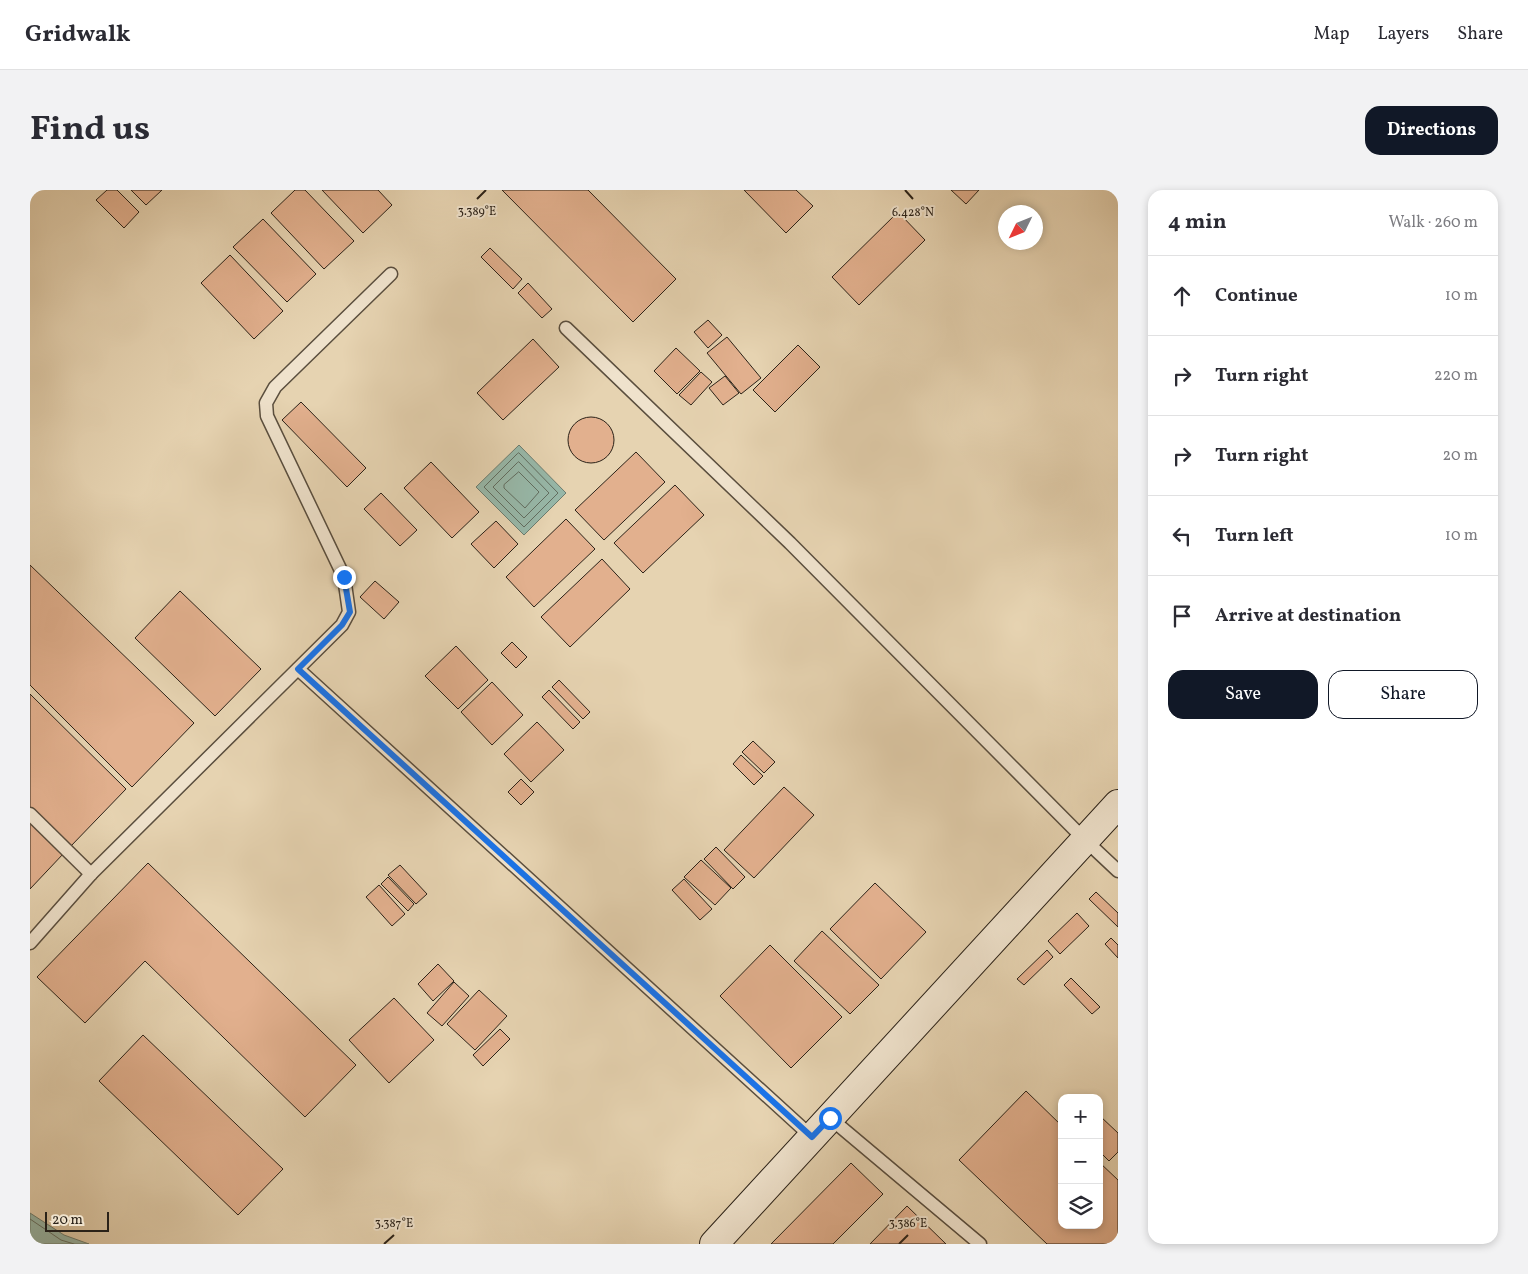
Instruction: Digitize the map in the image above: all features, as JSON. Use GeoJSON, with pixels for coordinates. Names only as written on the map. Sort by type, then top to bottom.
{"type":"FeatureCollection","features":[{"type":"Feature","properties":{"kind":"street"},"geometry":{"type":"LineString","coordinates":[[714,1244],[1118,804]]}},
{"type":"Feature","properties":{"kind":"lane"},"geometry":{"type":"LineString","coordinates":[[30,943],[91,874],[342,625],[350,612],[344,577],[267,416],[266,404],[275,387],[391,274]]}},
{"type":"Feature","properties":{"kind":"lane"},"geometry":{"type":"LineString","coordinates":[[566,328],[790,543],[1118,871]]}},
{"type":"Feature","properties":{"kind":"lane"},"geometry":{"type":"LineString","coordinates":[[298,669],[821,1128],[980,1244]]}},
{"type":"Feature","properties":{"kind":"lane"},"geometry":{"type":"LineString","coordinates":[[30,814],[91,874]]}},
{"type":"Feature","properties":{"kind":"water"},"geometry":{"type":"Polygon","coordinates":[[[519,445],[566,493],[524,535],[476,487],[519,445]]]}},
{"type":"Feature","properties":{"kind":"water"},"geometry":{"type":"Polygon","coordinates":[[[30,1213],[64,1235],[89,1244],[30,1244],[30,1213]]]}},
{"type":"Feature","properties":{"kind":"building"},"geometry":{"type":"Polygon","coordinates":[[[107,190],[117,190],[139,212],[124,228],[96,200],[107,190]]]}},
{"type":"Feature","properties":{"kind":"building"},"geometry":{"type":"Polygon","coordinates":[[[131,190],[162,190],[146,205],[131,190]]]}},
{"type":"Feature","properties":{"kind":"building"},"geometry":{"type":"Polygon","coordinates":[[[295,190],[305,190],[354,241],[324,269],[271,213],[295,190]]]}},
{"type":"Feature","properties":{"kind":"building"},"geometry":{"type":"Polygon","coordinates":[[[322,190],[378,190],[392,205],[363,233],[322,190]]]}},
{"type":"Feature","properties":{"kind":"building"},"geometry":{"type":"Polygon","coordinates":[[[502,190],[588,190],[676,279],[633,322],[502,190]]]}},
{"type":"Feature","properties":{"kind":"building"},"geometry":{"type":"Polygon","coordinates":[[[744,190],[796,190],[813,206],[786,233],[744,190]]]}},
{"type":"Feature","properties":{"kind":"building"},"geometry":{"type":"Polygon","coordinates":[[[951,190],[979,190],[966,204],[951,190]]]}},
{"type":"Feature","properties":{"kind":"building"},"geometry":{"type":"Polygon","coordinates":[[[898,212],[925,240],[859,305],[832,277],[898,212]]]}},
{"type":"Feature","properties":{"kind":"building"},"geometry":{"type":"Polygon","coordinates":[[[263,219],[316,274],[287,302],[233,247],[263,219]]]}},
{"type":"Feature","properties":{"kind":"building"},"geometry":{"type":"Polygon","coordinates":[[[490,248],[522,279],[513,289],[481,257],[490,248]]]}},
{"type":"Feature","properties":{"kind":"building"},"geometry":{"type":"Polygon","coordinates":[[[230,255],[283,311],[254,339],[201,283],[230,255]]]}},
{"type":"Feature","properties":{"kind":"building"},"geometry":{"type":"Polygon","coordinates":[[[528,283],[552,309],[542,318],[518,293],[528,283]]]}},
{"type":"Feature","properties":{"kind":"building"},"geometry":{"type":"Polygon","coordinates":[[[708,320],[722,335],[708,348],[694,332],[708,320]]]}},
{"type":"Feature","properties":{"kind":"building"},"geometry":{"type":"Polygon","coordinates":[[[727,337],[761,378],[741,394],[707,353],[727,337]]]}},
{"type":"Feature","properties":{"kind":"building"},"geometry":{"type":"Polygon","coordinates":[[[533,339],[559,367],[503,420],[477,393],[533,339]]]}},
{"type":"Feature","properties":{"kind":"building"},"geometry":{"type":"Polygon","coordinates":[[[798,345],[820,367],[775,412],[753,390],[798,345]]]}},
{"type":"Feature","properties":{"kind":"building"},"geometry":{"type":"Polygon","coordinates":[[[676,348],[700,371],[677,394],[654,371],[676,348]]]}},
{"type":"Feature","properties":{"kind":"building"},"geometry":{"type":"Polygon","coordinates":[[[701,372],[712,382],[691,405],[679,395],[701,372]]]}},
{"type":"Feature","properties":{"kind":"building"},"geometry":{"type":"Polygon","coordinates":[[[725,376],[739,393],[723,405],[709,388],[725,376]]]}},
{"type":"Feature","properties":{"kind":"building"},"geometry":{"type":"Polygon","coordinates":[[[301,402],[366,468],[347,487],[282,420],[301,402]]]}},
{"type":"Feature","properties":{"kind":"building"},"geometry":{"type":"Polygon","coordinates":[[[586,417],[596,417],[610,427],[614,440],[610,453],[604,459],[596,463],[586,463],[572,453],[568,445],[568,435],[578,421],[586,417]]]}},
{"type":"Feature","properties":{"kind":"building"},"geometry":{"type":"Polygon","coordinates":[[[636,452],[665,482],[604,540],[575,510],[636,452]]]}},
{"type":"Feature","properties":{"kind":"building"},"geometry":{"type":"Polygon","coordinates":[[[431,462],[479,512],[452,538],[404,488],[431,462]]]}},
{"type":"Feature","properties":{"kind":"building"},"geometry":{"type":"Polygon","coordinates":[[[675,485],[704,515],[643,573],[614,543],[675,485]]]}},
{"type":"Feature","properties":{"kind":"building"},"geometry":{"type":"Polygon","coordinates":[[[381,493],[417,530],[400,546],[364,509],[381,493]]]}},
{"type":"Feature","properties":{"kind":"building"},"geometry":{"type":"Polygon","coordinates":[[[566,519],[595,549],[534,607],[506,577],[566,519]]]}},
{"type":"Feature","properties":{"kind":"building"},"geometry":{"type":"Polygon","coordinates":[[[496,521],[518,544],[494,568],[471,544],[496,521]]]}},
{"type":"Feature","properties":{"kind":"building"},"geometry":{"type":"Polygon","coordinates":[[[602,559],[630,589],[570,647],[541,617],[602,559]]]}},
{"type":"Feature","properties":{"kind":"building"},"geometry":{"type":"Polygon","coordinates":[[[30,565],[194,723],[132,787],[30,685],[30,565]]]}},
{"type":"Feature","properties":{"kind":"building"},"geometry":{"type":"Polygon","coordinates":[[[375,581],[399,602],[384,619],[360,597],[375,581]]]}},
{"type":"Feature","properties":{"kind":"building"},"geometry":{"type":"Polygon","coordinates":[[[180,591],[261,669],[215,716],[135,638],[180,591]]]}},
{"type":"Feature","properties":{"kind":"building"},"geometry":{"type":"Polygon","coordinates":[[[512,642],[527,657],[516,668],[501,653],[512,642]]]}},
{"type":"Feature","properties":{"kind":"building"},"geometry":{"type":"Polygon","coordinates":[[[456,646],[488,680],[458,709],[425,676],[456,646]]]}},
{"type":"Feature","properties":{"kind":"building"},"geometry":{"type":"Polygon","coordinates":[[[559,680],[590,712],[583,719],[552,687],[559,680]]]}},
{"type":"Feature","properties":{"kind":"building"},"geometry":{"type":"Polygon","coordinates":[[[492,682],[523,715],[492,745],[461,712],[492,682]]]}},
{"type":"Feature","properties":{"kind":"building"},"geometry":{"type":"Polygon","coordinates":[[[549,690],[580,722],[573,729],[542,697],[549,690]]]}},
{"type":"Feature","properties":{"kind":"building"},"geometry":{"type":"Polygon","coordinates":[[[30,694],[126,789],[70,847],[30,807],[30,694]]]}},
{"type":"Feature","properties":{"kind":"building"},"geometry":{"type":"Polygon","coordinates":[[[537,722],[564,750],[531,782],[504,754],[537,722]]]}},
{"type":"Feature","properties":{"kind":"building"},"geometry":{"type":"Polygon","coordinates":[[[753,741],[775,762],[764,773],[742,752],[753,741]]]}},
{"type":"Feature","properties":{"kind":"building"},"geometry":{"type":"Polygon","coordinates":[[[741,755],[763,776],[754,785],[733,764],[741,755]]]}},
{"type":"Feature","properties":{"kind":"building"},"geometry":{"type":"Polygon","coordinates":[[[521,779],[534,792],[521,805],[508,792],[521,779]]]}},
{"type":"Feature","properties":{"kind":"building"},"geometry":{"type":"Polygon","coordinates":[[[784,787],[814,815],[754,878],[724,850],[784,787]]]}},
{"type":"Feature","properties":{"kind":"building"},"geometry":{"type":"Polygon","coordinates":[[[30,820],[64,853],[30,889],[30,820]]]}},
{"type":"Feature","properties":{"kind":"building"},"geometry":{"type":"Polygon","coordinates":[[[716,847],[745,877],[733,889],[704,859],[716,847]]]}},
{"type":"Feature","properties":{"kind":"building"},"geometry":{"type":"Polygon","coordinates":[[[701,860],[731,888],[715,905],[684,877],[701,860]]]}},
{"type":"Feature","properties":{"kind":"building"},"geometry":{"type":"Polygon","coordinates":[[[148,863],[356,1065],[305,1117],[145,961],[85,1023],[37,977],[148,863]]]}},
{"type":"Feature","properties":{"kind":"building"},"geometry":{"type":"Polygon","coordinates":[[[400,865],[427,894],[416,904],[388,875],[400,865]]]}},
{"type":"Feature","properties":{"kind":"building"},"geometry":{"type":"Polygon","coordinates":[[[388,877],[414,904],[408,911],[381,884],[388,877]]]}},
{"type":"Feature","properties":{"kind":"building"},"geometry":{"type":"Polygon","coordinates":[[[684,879],[712,909],[700,920],[672,890],[684,879]]]}},
{"type":"Feature","properties":{"kind":"building"},"geometry":{"type":"Polygon","coordinates":[[[875,883],[926,932],[881,979],[830,929],[875,883]]]}},
{"type":"Feature","properties":{"kind":"building"},"geometry":{"type":"Polygon","coordinates":[[[379,885],[405,914],[392,926],[366,897],[379,885]]]}},
{"type":"Feature","properties":{"kind":"building"},"geometry":{"type":"Polygon","coordinates":[[[1096,892],[1118,913],[1118,927],[1089,899],[1096,892]]]}},
{"type":"Feature","properties":{"kind":"building"},"geometry":{"type":"Polygon","coordinates":[[[1077,913],[1089,926],[1060,954],[1048,941],[1077,913]]]}},
{"type":"Feature","properties":{"kind":"building"},"geometry":{"type":"Polygon","coordinates":[[[822,931],[879,985],[850,1014],[794,961],[822,931]]]}},
{"type":"Feature","properties":{"kind":"building"},"geometry":{"type":"Polygon","coordinates":[[[1111,938],[1118,945],[1118,958],[1105,944],[1111,938]]]}},
{"type":"Feature","properties":{"kind":"building"},"geometry":{"type":"Polygon","coordinates":[[[770,945],[842,1017],[791,1068],[720,996],[770,945]]]}},
{"type":"Feature","properties":{"kind":"building"},"geometry":{"type":"Polygon","coordinates":[[[1047,950],[1053,957],[1024,985],[1017,979],[1047,950]]]}},
{"type":"Feature","properties":{"kind":"building"},"geometry":{"type":"Polygon","coordinates":[[[438,964],[454,981],[433,1001],[418,984],[438,964]]]}},
{"type":"Feature","properties":{"kind":"building"},"geometry":{"type":"Polygon","coordinates":[[[1071,978],[1100,1007],[1092,1014],[1064,985],[1071,978]]]}},
{"type":"Feature","properties":{"kind":"building"},"geometry":{"type":"Polygon","coordinates":[[[454,982],[469,996],[442,1026],[427,1013],[454,982]]]}},
{"type":"Feature","properties":{"kind":"building"},"geometry":{"type":"Polygon","coordinates":[[[479,990],[507,1016],[475,1050],[447,1024],[479,990]]]}},
{"type":"Feature","properties":{"kind":"building"},"geometry":{"type":"Polygon","coordinates":[[[394,998],[434,1040],[389,1083],[349,1040],[394,998]]]}},
{"type":"Feature","properties":{"kind":"building"},"geometry":{"type":"Polygon","coordinates":[[[500,1029],[510,1039],[483,1066],[473,1055],[500,1029]]]}},
{"type":"Feature","properties":{"kind":"building"},"geometry":{"type":"Polygon","coordinates":[[[143,1035],[283,1169],[238,1215],[99,1081],[143,1035]]]}},
{"type":"Feature","properties":{"kind":"building"},"geometry":{"type":"Polygon","coordinates":[[[1026,1091],[1058,1122],[1058,1229],[1103,1229],[1103,1166],[1118,1180],[1118,1244],[1047,1244],[959,1160],[1026,1091]]]}},
{"type":"Feature","properties":{"kind":"building"},"geometry":{"type":"Polygon","coordinates":[[[1103,1119],[1118,1133],[1118,1152],[1109,1161],[1103,1155],[1103,1119]]]}},
{"type":"Feature","properties":{"kind":"building"},"geometry":{"type":"Polygon","coordinates":[[[851,1163],[883,1194],[833,1244],[771,1244],[851,1163]]]}},
{"type":"Feature","properties":{"kind":"building"},"geometry":{"type":"Polygon","coordinates":[[[907,1206],[946,1244],[870,1244],[907,1206]]]}},
{"type":"Feature","properties":{"kind":"route"},"geometry":{"type":"LineString","coordinates":[[344,577],[350,612],[342,625],[298,669],[812,1137],[830,1118]]}}]}
